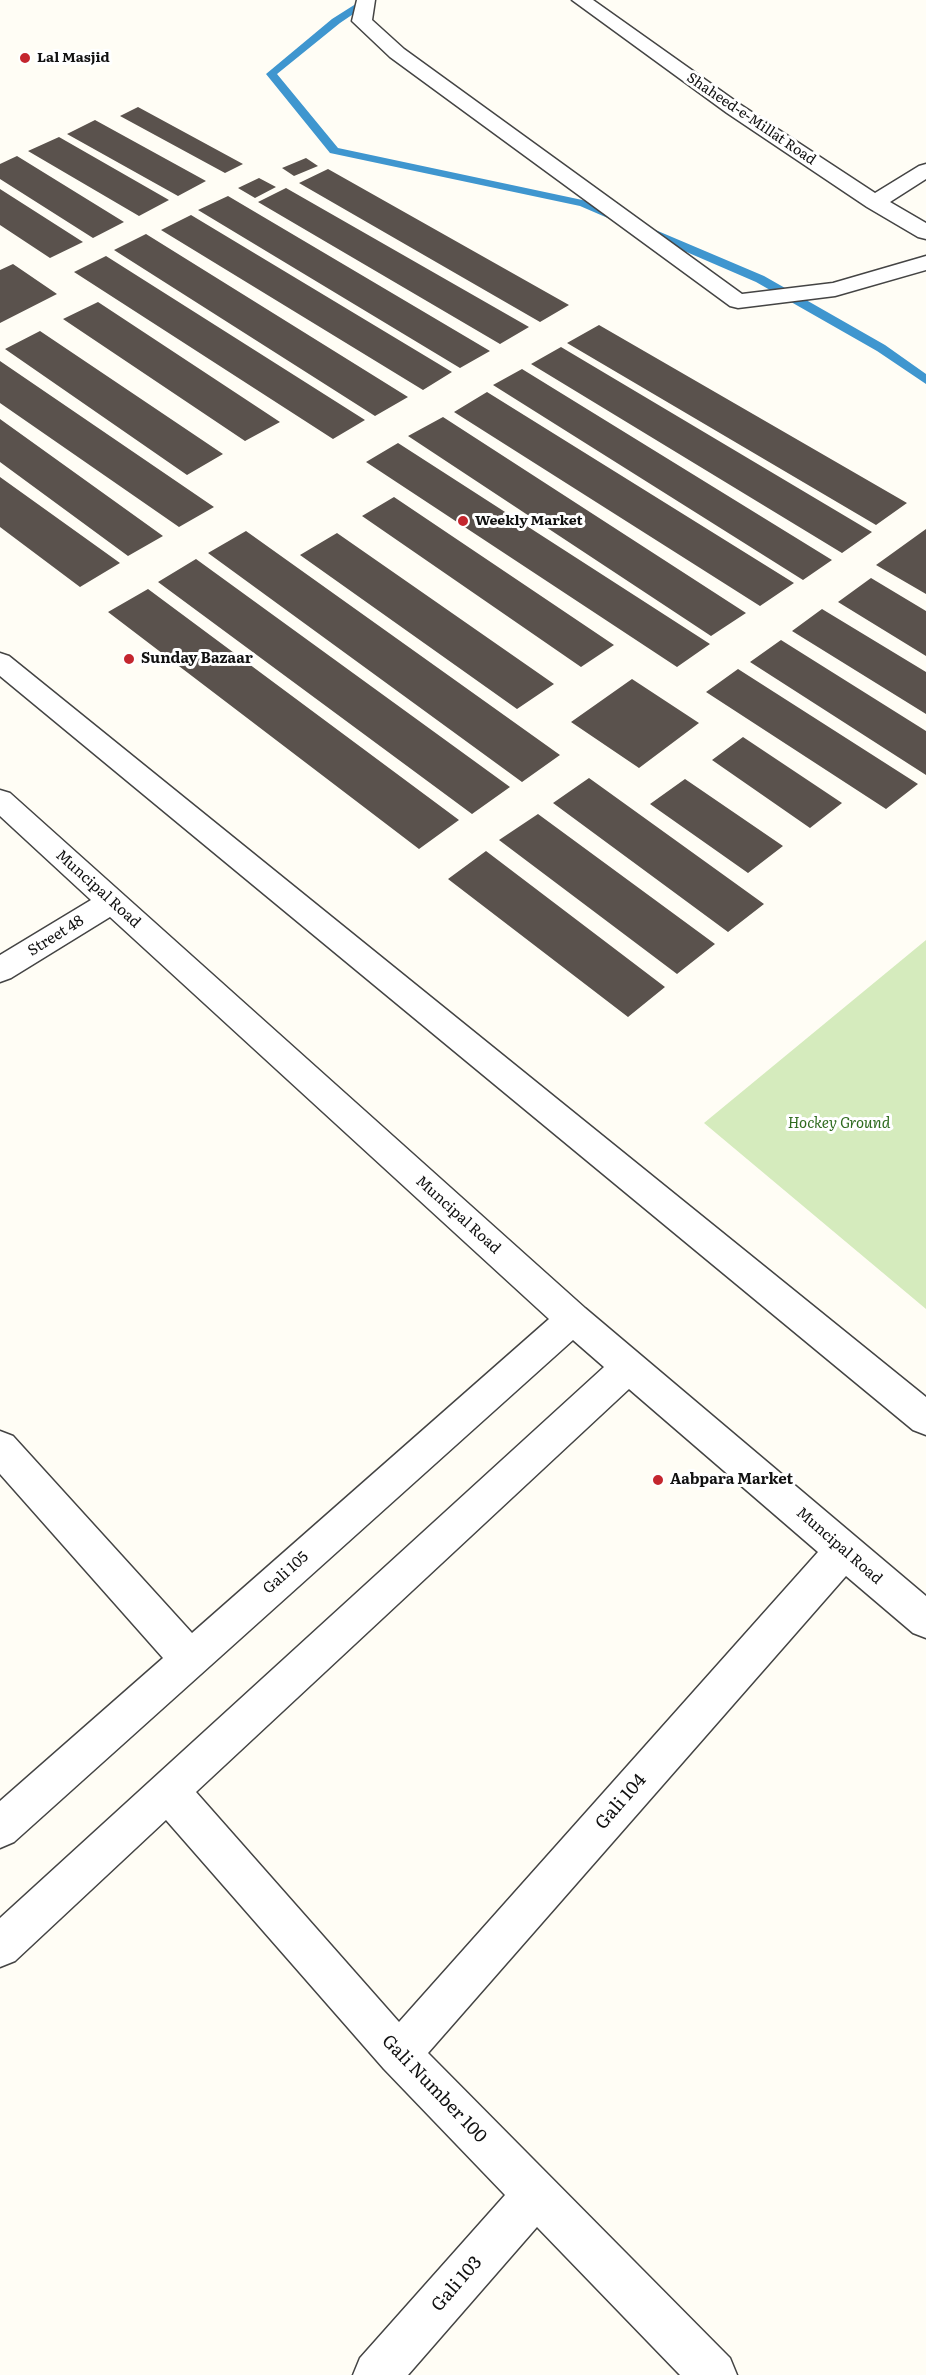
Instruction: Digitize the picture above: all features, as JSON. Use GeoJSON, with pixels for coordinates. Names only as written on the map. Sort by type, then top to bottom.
{"type":"FeatureCollection","features":[{"type":"Feature","properties":{"kind":"street"},"geometry":{"type":"LineString","coordinates":[[366,0],[362,21],[397,53],[738,301],[835,289],[926,263]]}},
{"type":"Feature","properties":{"kind":"street","name":"Shaheed-e-Millat Road"},"geometry":{"type":"LineString","coordinates":[[581,0],[734,109],[874,202],[926,232]]}},
{"type":"Feature","properties":{"kind":"street"},"geometry":{"type":"LineString","coordinates":[[874,202],[926,170]]}},
{"type":"Feature","properties":{"kind":"street"},"geometry":{"type":"LineString","coordinates":[[0,662],[926,1419]]}},
{"type":"Feature","properties":{"kind":"street","name":"Muncipal Road"},"geometry":{"type":"LineString","coordinates":[[0,800],[573,1319],[926,1620]]}},
{"type":"Feature","properties":{"kind":"street","name":"Street 48"},"geometry":{"type":"LineString","coordinates":[[0,970],[112,901]]}},
{"type":"Feature","properties":{"kind":"street","name":"Gali 105"},"geometry":{"type":"LineString","coordinates":[[0,1828],[573,1319]]}},
{"type":"Feature","properties":{"kind":"street"},"geometry":{"type":"LineString","coordinates":[[0,1946],[629,1366]]}},
{"type":"Feature","properties":{"kind":"street"},"geometry":{"type":"LineString","coordinates":[[0,1448],[190,1659]]}},
{"type":"Feature","properties":{"kind":"street","name":"Gali 104"},"geometry":{"type":"LineString","coordinates":[[399,2054],[844,1550]]}},
{"type":"Feature","properties":{"kind":"street","name":"Gali Number 100"},"geometry":{"type":"LineString","coordinates":[[168,1791],[399,2054],[713,2375]]}},
{"type":"Feature","properties":{"kind":"street","name":"Gali 103"},"geometry":{"type":"LineString","coordinates":[[377,2375],[537,2193]]}},
{"type":"Feature","properties":{"kind":"green space","name":"Hockey Ground"},"geometry":{"type":"Polygon","coordinates":[[[926,940],[926,1309],[704,1123],[926,940]]]}},
{"type":"Feature","properties":{"kind":"building"},"geometry":{"type":"Polygon","coordinates":[[[138,107],[243,164],[225,173],[120,116],[138,107]]]}},
{"type":"Feature","properties":{"kind":"building"},"geometry":{"type":"Polygon","coordinates":[[[95,120],[206,181],[178,196],[67,134],[95,120]]]}},
{"type":"Feature","properties":{"kind":"building"},"geometry":{"type":"Polygon","coordinates":[[[59,137],[169,200],[139,216],[28,151],[59,137]]]}},
{"type":"Feature","properties":{"kind":"building"},"geometry":{"type":"Polygon","coordinates":[[[17,156],[124,222],[93,238],[0,179],[0,164],[17,156]]]}},
{"type":"Feature","properties":{"kind":"building"},"geometry":{"type":"Polygon","coordinates":[[[306,158],[318,166],[294,176],[282,168],[306,158]]]}},
{"type":"Feature","properties":{"kind":"building"},"geometry":{"type":"Polygon","coordinates":[[[328,169],[569,305],[540,322],[299,183],[328,169]]]}},
{"type":"Feature","properties":{"kind":"building"},"geometry":{"type":"Polygon","coordinates":[[[259,178],[276,187],[255,198],[238,188],[259,178]]]}},
{"type":"Feature","properties":{"kind":"building"},"geometry":{"type":"Polygon","coordinates":[[[286,188],[529,327],[500,344],[258,202],[286,188]]]}},
{"type":"Feature","properties":{"kind":"building"},"geometry":{"type":"Polygon","coordinates":[[[0,189],[83,242],[50,258],[0,225],[0,189]]]}},
{"type":"Feature","properties":{"kind":"building"},"geometry":{"type":"Polygon","coordinates":[[[228,196],[490,351],[460,368],[198,210],[228,196]]]}},
{"type":"Feature","properties":{"kind":"building"},"geometry":{"type":"Polygon","coordinates":[[[191,215],[452,372],[423,390],[161,230],[191,215]]]}},
{"type":"Feature","properties":{"kind":"building"},"geometry":{"type":"Polygon","coordinates":[[[146,234],[408,397],[375,416],[114,250],[146,234]]]}},
{"type":"Feature","properties":{"kind":"building"},"geometry":{"type":"Polygon","coordinates":[[[106,256],[365,420],[333,439],[74,272],[106,256]]]}},
{"type":"Feature","properties":{"kind":"building"},"geometry":{"type":"Polygon","coordinates":[[[13,264],[57,294],[0,323],[0,270],[13,264]]]}},
{"type":"Feature","properties":{"kind":"building"},"geometry":{"type":"Polygon","coordinates":[[[98,302],[280,422],[245,441],[63,319],[98,302]]]}},
{"type":"Feature","properties":{"kind":"building"},"geometry":{"type":"Polygon","coordinates":[[[599,325],[907,503],[876,525],[567,343],[599,325]]]}},
{"type":"Feature","properties":{"kind":"building"},"geometry":{"type":"Polygon","coordinates":[[[40,331],[223,454],[187,475],[5,349],[40,331]]]}},
{"type":"Feature","properties":{"kind":"building"},"geometry":{"type":"Polygon","coordinates":[[[561,347],[872,532],[842,553],[531,364],[561,347]]]}},
{"type":"Feature","properties":{"kind":"building"},"geometry":{"type":"Polygon","coordinates":[[[0,361],[214,507],[179,527],[0,403],[0,361]]]}},
{"type":"Feature","properties":{"kind":"building"},"geometry":{"type":"Polygon","coordinates":[[[522,369],[832,560],[803,580],[493,385],[522,369]]]}},
{"type":"Feature","properties":{"kind":"building"},"geometry":{"type":"Polygon","coordinates":[[[487,392],[794,583],[760,606],[454,412],[487,392]]]}},
{"type":"Feature","properties":{"kind":"building"},"geometry":{"type":"Polygon","coordinates":[[[443,417],[746,613],[711,636],[408,436],[443,417]]]}},
{"type":"Feature","properties":{"kind":"building"},"geometry":{"type":"Polygon","coordinates":[[[0,419],[163,536],[128,556],[0,462],[0,419]]]}},
{"type":"Feature","properties":{"kind":"building"},"geometry":{"type":"Polygon","coordinates":[[[398,443],[710,644],[677,667],[366,462],[398,443]]]}},
{"type":"Feature","properties":{"kind":"building"},"geometry":{"type":"Polygon","coordinates":[[[0,477],[120,563],[80,587],[0,527],[0,477]]]}},
{"type":"Feature","properties":{"kind":"building"},"geometry":{"type":"Polygon","coordinates":[[[394,497],[614,645],[581,667],[362,516],[394,497]]]}},
{"type":"Feature","properties":{"kind":"building"},"geometry":{"type":"Polygon","coordinates":[[[926,529],[926,594],[876,565],[926,529]]]}},
{"type":"Feature","properties":{"kind":"building"},"geometry":{"type":"Polygon","coordinates":[[[246,531],[560,755],[522,782],[208,553],[246,531]]]}},
{"type":"Feature","properties":{"kind":"building"},"geometry":{"type":"Polygon","coordinates":[[[337,533],[554,684],[517,709],[300,555],[337,533]]]}},
{"type":"Feature","properties":{"kind":"building"},"geometry":{"type":"Polygon","coordinates":[[[196,559],[510,787],[472,814],[158,582],[196,559]]]}},
{"type":"Feature","properties":{"kind":"building"},"geometry":{"type":"Polygon","coordinates":[[[871,578],[926,611],[926,656],[838,602],[871,578]]]}},
{"type":"Feature","properties":{"kind":"building"},"geometry":{"type":"Polygon","coordinates":[[[148,589],[459,820],[419,849],[108,612],[148,589]]]}},
{"type":"Feature","properties":{"kind":"building"},"geometry":{"type":"Polygon","coordinates":[[[822,609],[926,672],[926,714],[792,631],[822,609]]]}},
{"type":"Feature","properties":{"kind":"building"},"geometry":{"type":"Polygon","coordinates":[[[781,640],[926,731],[926,775],[750,662],[781,640]]]}},
{"type":"Feature","properties":{"kind":"building"},"geometry":{"type":"Polygon","coordinates":[[[738,669],[918,784],[886,809],[706,692],[738,669]]]}},
{"type":"Feature","properties":{"kind":"building"},"geometry":{"type":"Polygon","coordinates":[[[632,679],[699,723],[639,768],[571,722],[632,679]]]}},
{"type":"Feature","properties":{"kind":"building"},"geometry":{"type":"Polygon","coordinates":[[[743,737],[842,803],[810,828],[712,760],[743,737]]]}},
{"type":"Feature","properties":{"kind":"building"},"geometry":{"type":"Polygon","coordinates":[[[589,778],[764,904],[728,932],[553,803],[589,778]]]}},
{"type":"Feature","properties":{"kind":"building"},"geometry":{"type":"Polygon","coordinates":[[[685,779],[783,846],[748,873],[650,804],[685,779]]]}},
{"type":"Feature","properties":{"kind":"building"},"geometry":{"type":"Polygon","coordinates":[[[538,814],[715,944],[677,974],[499,840],[538,814]]]}},
{"type":"Feature","properties":{"kind":"building"},"geometry":{"type":"Polygon","coordinates":[[[486,851],[665,987],[628,1017],[448,879],[486,851]]]}},
{"type":"Feature","properties":{"kind":"waterway"},"geometry":{"type":"LineString","coordinates":[[369,0],[336,21],[271,74],[334,151],[583,203],[760,279],[881,348],[926,380]]}},
{"type":"Feature","properties":{"kind":"place","name":"Lal Masjid"},"geometry":{"type":"Point","coordinates":[25,58]}},
{"type":"Feature","properties":{"kind":"place","name":"Weekly Market"},"geometry":{"type":"Point","coordinates":[463,521]}},
{"type":"Feature","properties":{"kind":"place","name":"Sunday Bazaar"},"geometry":{"type":"Point","coordinates":[129,659]}},
{"type":"Feature","properties":{"kind":"place","name":"Aabpara Market"},"geometry":{"type":"Point","coordinates":[658,1480]}}]}
